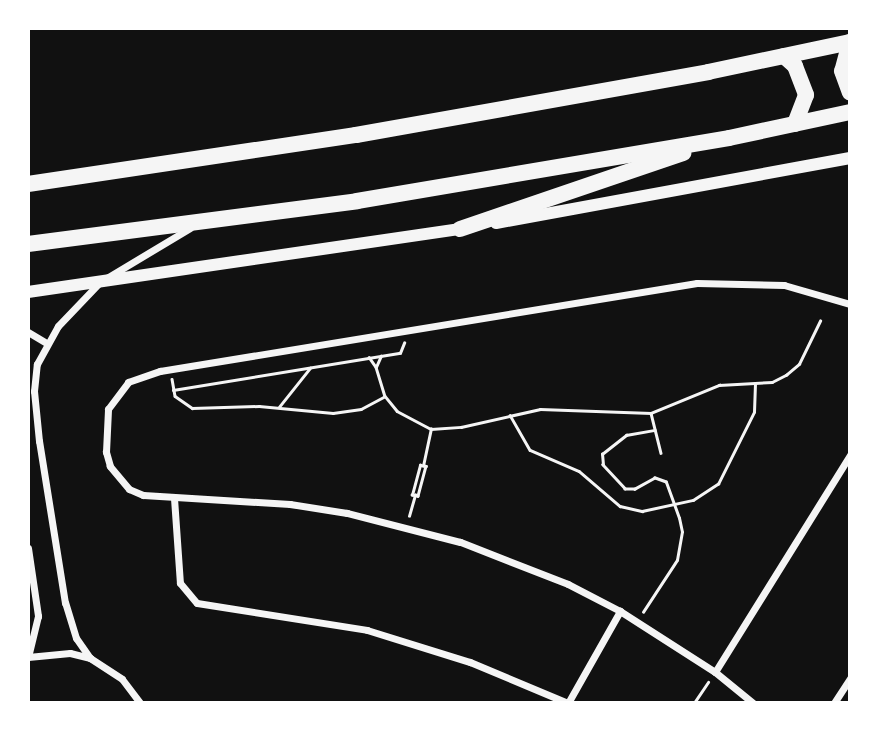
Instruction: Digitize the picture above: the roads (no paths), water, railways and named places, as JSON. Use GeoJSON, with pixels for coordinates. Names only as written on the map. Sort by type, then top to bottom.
{"type":"FeatureCollection","features":[{"type":"Feature","properties":{"kind":"main road"},"geometry":{"type":"LineString","coordinates":[[28,184],[356,135],[850,42],[842,71],[850,93]]}},
{"type":"Feature","properties":{"kind":"main road"},"geometry":{"type":"LineString","coordinates":[[784,56],[795,66],[804,87],[803,110],[795,124]]}},
{"type":"Feature","properties":{"kind":"main road"},"geometry":{"type":"LineString","coordinates":[[28,244],[197,224],[729,138],[850,112]]}},
{"type":"Feature","properties":{"kind":"main road"},"geometry":{"type":"LineString","coordinates":[[460,229],[729,138]]}},
{"type":"Feature","properties":{"kind":"street"},"geometry":{"type":"LineString","coordinates":[[28,292],[460,229],[850,158]]}},
{"type":"Feature","properties":{"kind":"street"},"geometry":{"type":"LineString","coordinates":[[90,658],[68,615],[39,441],[32,377],[46,343],[100,282],[130,259],[197,224]]}},
{"type":"Feature","properties":{"kind":"street"},"geometry":{"type":"LineString","coordinates":[[753,703],[715,672],[637,621],[515,561],[405,526],[290,505],[143,495],[118,479],[106,452],[104,425],[108,409],[128,382],[171,369],[697,283],[784,285],[850,304]]}},
{"type":"Feature","properties":{"kind":"street"},"geometry":{"type":"LineString","coordinates":[[28,332],[46,343]]}},
{"type":"Feature","properties":{"kind":"street"},"geometry":{"type":"LineString","coordinates":[[28,443],[39,441]]}},
{"type":"Feature","properties":{"kind":"street"},"geometry":{"type":"LineString","coordinates":[[715,672],[850,455]]}},
{"type":"Feature","properties":{"kind":"street"},"geometry":{"type":"LineString","coordinates":[[174,498],[180,583],[197,603],[367,630],[470,662],[568,703],[620,611]]}},
{"type":"Feature","properties":{"kind":"street"},"geometry":{"type":"LineString","coordinates":[[28,548],[38,616],[28,657],[70,653],[90,658],[122,679],[140,703]]}},
{"type":"Feature","properties":{"kind":"street"},"geometry":{"type":"LineString","coordinates":[[834,703],[850,678]]}}]}
